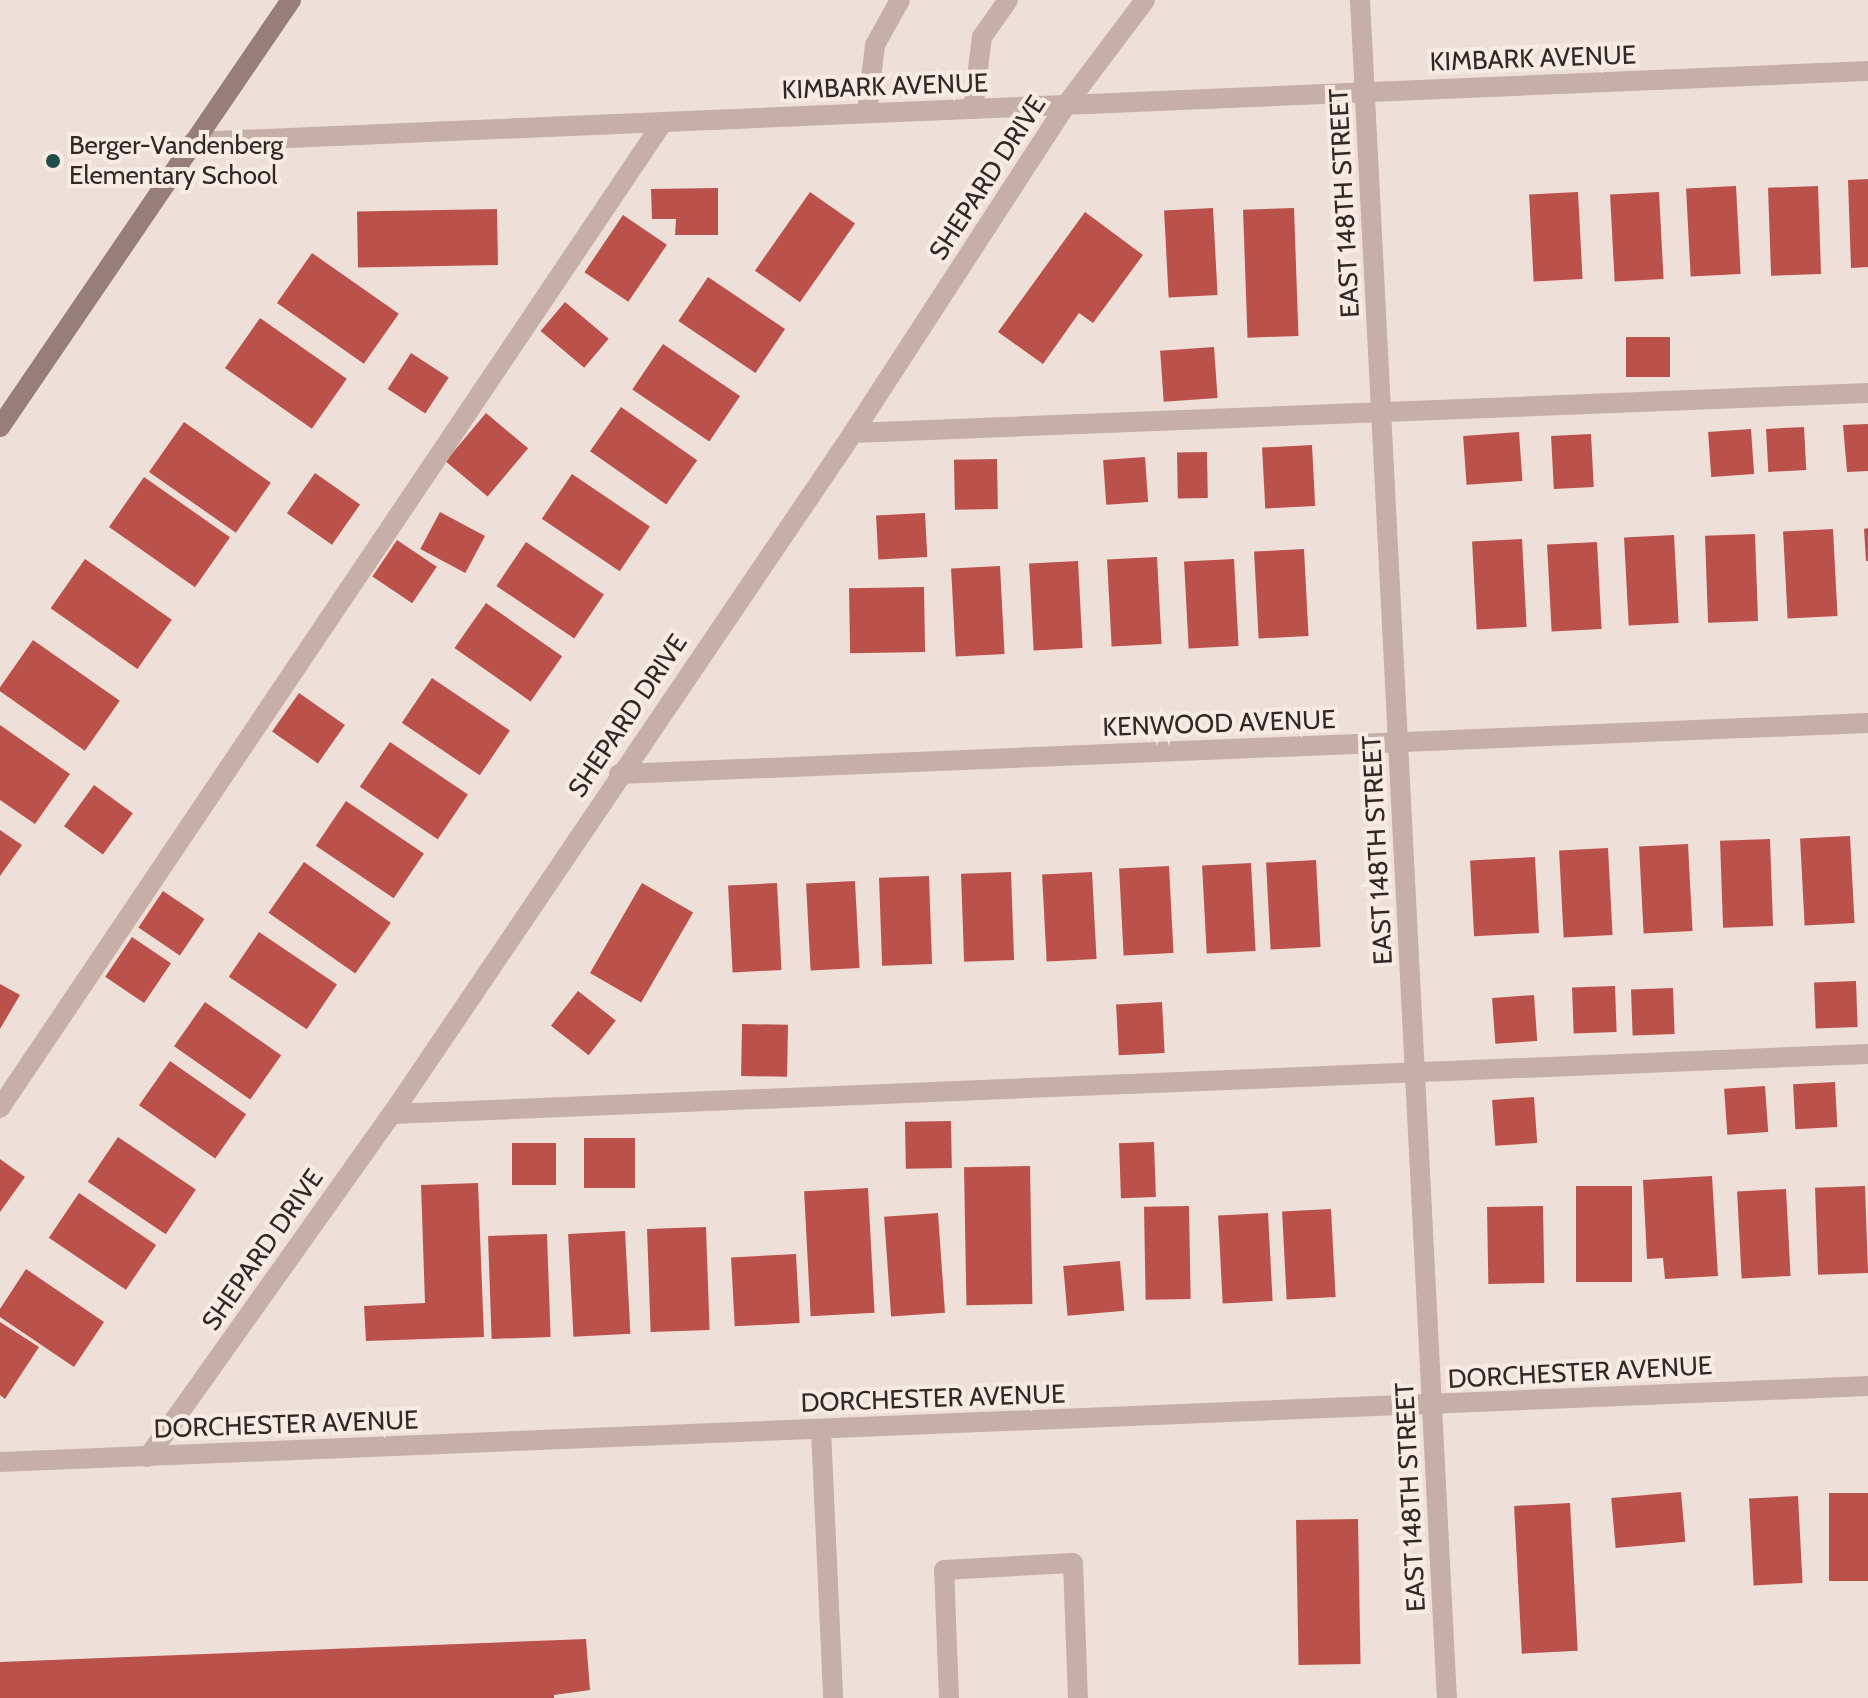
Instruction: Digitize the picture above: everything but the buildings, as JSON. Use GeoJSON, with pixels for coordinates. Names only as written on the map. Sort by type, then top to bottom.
{"type":"FeatureCollection","features":[{"type":"Feature","properties":{"kind":"street"},"geometry":{"type":"LineString","coordinates":[[0,427],[291,0]]}},
{"type":"Feature","properties":{"kind":"street"},"geometry":{"type":"LineString","coordinates":[[867,113],[875,45],[900,0]]}},
{"type":"Feature","properties":{"kind":"street"},"geometry":{"type":"LineString","coordinates":[[973,109],[982,37],[1008,0]]}},
{"type":"Feature","properties":{"kind":"street","name":"SHEPARD DRIVE"},"geometry":{"type":"LineString","coordinates":[[148,1457],[392,1114],[619,774],[853,433],[1066,105],[1145,0]]}},
{"type":"Feature","properties":{"kind":"street","name":"EAST 148TH STREET"},"geometry":{"type":"LineString","coordinates":[[1360,0],[1447,1698]]}},
{"type":"Feature","properties":{"kind":"street","name":"KIMBARK AVENUE"},"geometry":{"type":"LineString","coordinates":[[193,142],[1868,71]]}},
{"type":"Feature","properties":{"kind":"street"},"geometry":{"type":"LineString","coordinates":[[0,1108],[663,122]]}},
{"type":"Feature","properties":{"kind":"street"},"geometry":{"type":"LineString","coordinates":[[853,433],[1868,393]]}},
{"type":"Feature","properties":{"kind":"street","name":"KENWOOD AVENUE"},"geometry":{"type":"LineString","coordinates":[[619,774],[1868,723]]}},
{"type":"Feature","properties":{"kind":"street"},"geometry":{"type":"LineString","coordinates":[[392,1114],[1868,1054]]}},
{"type":"Feature","properties":{"kind":"street","name":"DORCHESTER AVENUE"},"geometry":{"type":"LineString","coordinates":[[0,1462],[1868,1386]]}},
{"type":"Feature","properties":{"kind":"street"},"geometry":{"type":"LineString","coordinates":[[821,1430],[833,1698]]}},
{"type":"Feature","properties":{"kind":"street"},"geometry":{"type":"LineString","coordinates":[[949,1698],[944,1570],[1073,1563],[1078,1698]]}},
{"type":"Feature","properties":{"kind":"place","name":"Berger-Vandenberg Elementary School"},"geometry":{"type":"Point","coordinates":[53,161]}}]}
